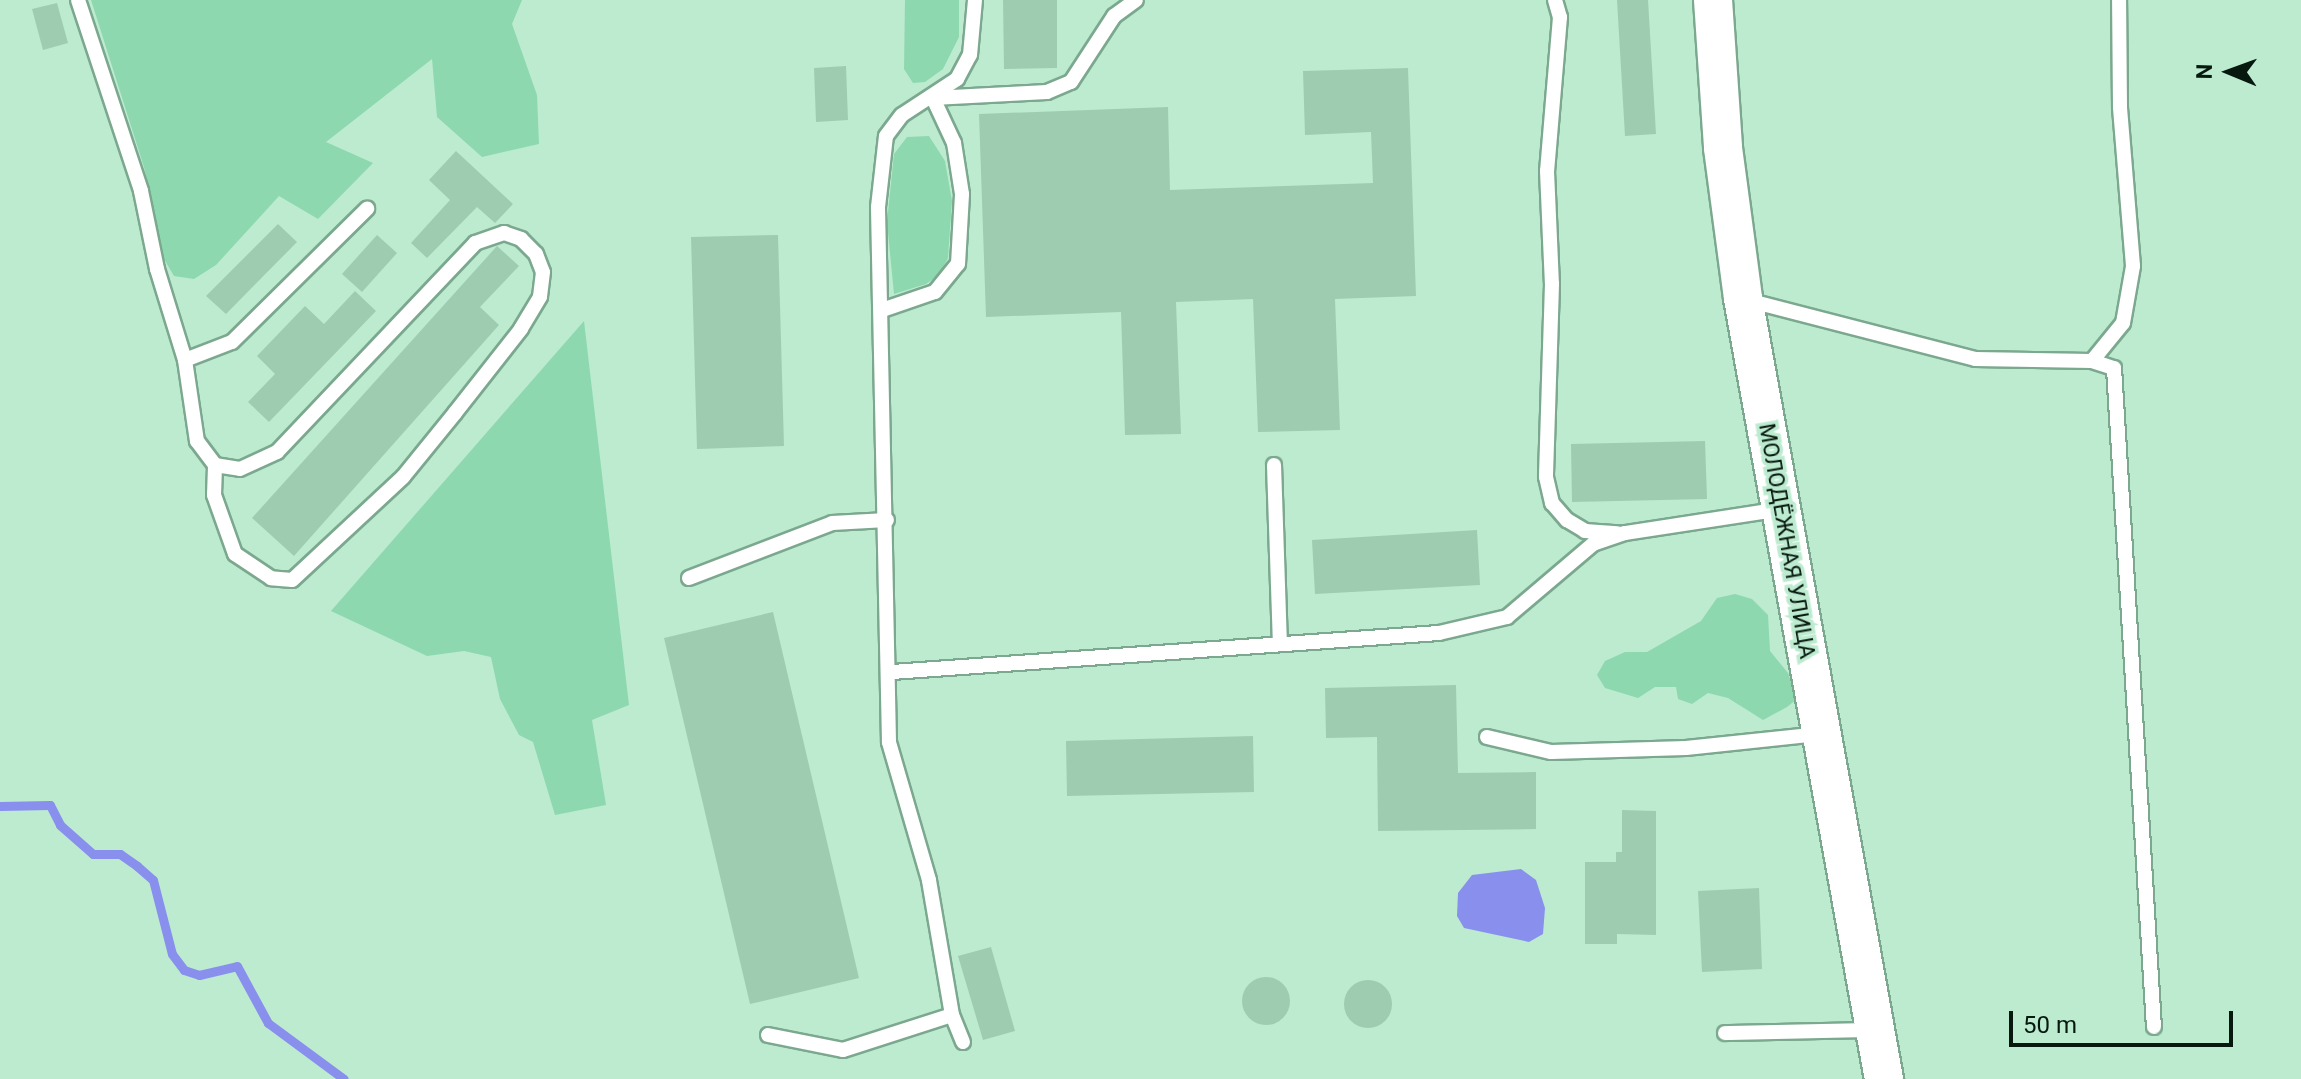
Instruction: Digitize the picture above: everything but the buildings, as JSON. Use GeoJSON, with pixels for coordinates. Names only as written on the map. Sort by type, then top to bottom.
{"type":"FeatureCollection","features":[{"type":"Feature","properties":{"kind":"street","name":"МОЛОДЁЖНАЯ УЛИЦА"},"geometry":{"type":"LineString","coordinates":[[1713,0],[1723,148],[1743,298],[1884,1079]]}},
{"type":"Feature","properties":{"kind":"lane"},"geometry":{"type":"LineString","coordinates":[[78,0],[141,191],[157,269],[185,360],[197,441],[215,465],[214,495],[235,554],[271,578],[292,580],[403,477],[521,329],[540,297],[543,272],[536,254],[521,239],[504,233],[475,243],[277,452],[240,469],[215,465]]}},
{"type":"Feature","properties":{"kind":"lane"},"geometry":{"type":"LineString","coordinates":[[963,1042],[952,1015],[929,880],[889,742],[892,672],[878,207],[886,136],[902,115],[933,98],[957,79],[970,55],[975,0]]}},
{"type":"Feature","properties":{"kind":"lane"},"geometry":{"type":"LineString","coordinates":[[933,98],[1047,92],[1071,82],[1114,16],[1136,0]]}},
{"type":"Feature","properties":{"kind":"lane"},"geometry":{"type":"LineString","coordinates":[[1555,0],[1560,17],[1547,171],[1552,284],[1546,477],[1552,503],[1567,520],[1585,531],[1625,533]]}},
{"type":"Feature","properties":{"kind":"lane"},"geometry":{"type":"LineString","coordinates":[[2092,361],[2123,323],[2133,266],[2120,107],[2119,0]]}},
{"type":"Feature","properties":{"kind":"lane"},"geometry":{"type":"LineString","coordinates":[[882,310],[935,292],[950,278],[960,253],[962,194],[954,143],[933,98]]}},
{"type":"Feature","properties":{"kind":"lane"},"geometry":{"type":"LineString","coordinates":[[185,360],[232,342],[367,209]]}},
{"type":"Feature","properties":{"kind":"lane"},"geometry":{"type":"LineString","coordinates":[[1743,298],[1975,359],[2092,361],[2114,368],[2119,394],[2154,1027]]}},
{"type":"Feature","properties":{"kind":"lane"},"geometry":{"type":"LineString","coordinates":[[1274,465],[1280,644]]}},
{"type":"Feature","properties":{"kind":"lane"},"geometry":{"type":"LineString","coordinates":[[892,672],[1439,633],[1507,617],[1593,544],[1625,533],[1781,509]]}},
{"type":"Feature","properties":{"kind":"lane"},"geometry":{"type":"LineString","coordinates":[[689,578],[832,523],[887,520]]}},
{"type":"Feature","properties":{"kind":"lane"},"geometry":{"type":"LineString","coordinates":[[1487,737],[1551,752],[1686,748],[1822,733]]}},
{"type":"Feature","properties":{"kind":"lane"},"geometry":{"type":"LineString","coordinates":[[768,1035],[843,1050],[952,1015]]}},
{"type":"Feature","properties":{"kind":"lane"},"geometry":{"type":"LineString","coordinates":[[1725,1033],[1875,1030]]}},
{"type":"Feature","properties":{"kind":"green space"},"geometry":{"type":"Polygon","coordinates":[[[91,0],[522,0],[512,24],[537,95],[539,144],[482,157],[437,117],[432,59],[326,142],[373,163],[318,219],[279,196],[216,265],[194,279],[174,276],[164,259],[144,167],[91,0]]]}},
{"type":"Feature","properties":{"kind":"green space"},"geometry":{"type":"Polygon","coordinates":[[[905,0],[959,0],[959,37],[943,69],[925,82],[913,83],[904,69],[905,0]]]}},
{"type":"Feature","properties":{"kind":"green space"},"geometry":{"type":"Polygon","coordinates":[[[929,136],[945,161],[952,201],[948,258],[939,275],[926,284],[894,294],[887,222],[894,154],[907,137],[929,136]]]}},
{"type":"Feature","properties":{"kind":"green space"},"geometry":{"type":"Polygon","coordinates":[[[584,321],[629,705],[592,720],[606,805],[555,815],[533,742],[519,735],[500,699],[491,657],[464,651],[427,656],[331,611],[584,321]]]}},
{"type":"Feature","properties":{"kind":"green space"},"geometry":{"type":"Polygon","coordinates":[[[1735,594],[1752,599],[1768,615],[1770,651],[1788,673],[1797,699],[1787,707],[1763,720],[1728,698],[1708,693],[1692,704],[1678,699],[1676,687],[1655,687],[1638,698],[1605,688],[1597,675],[1605,661],[1625,652],[1647,652],[1701,621],[1717,598],[1735,594]]]}},
{"type":"Feature","properties":{"kind":"water"},"geometry":{"type":"Polygon","coordinates":[[[1521,869],[1536,880],[1545,908],[1543,934],[1529,942],[1464,928],[1457,916],[1458,893],[1472,875],[1521,869]]]}},
{"type":"Feature","properties":{"kind":"waterway"},"geometry":{"type":"LineString","coordinates":[[0,806],[50,805],[60,825],[93,854],[120,854],[137,866],[153,880],[172,954],[184,970],[199,975],[237,966],[268,1023],[344,1079]]}}]}
